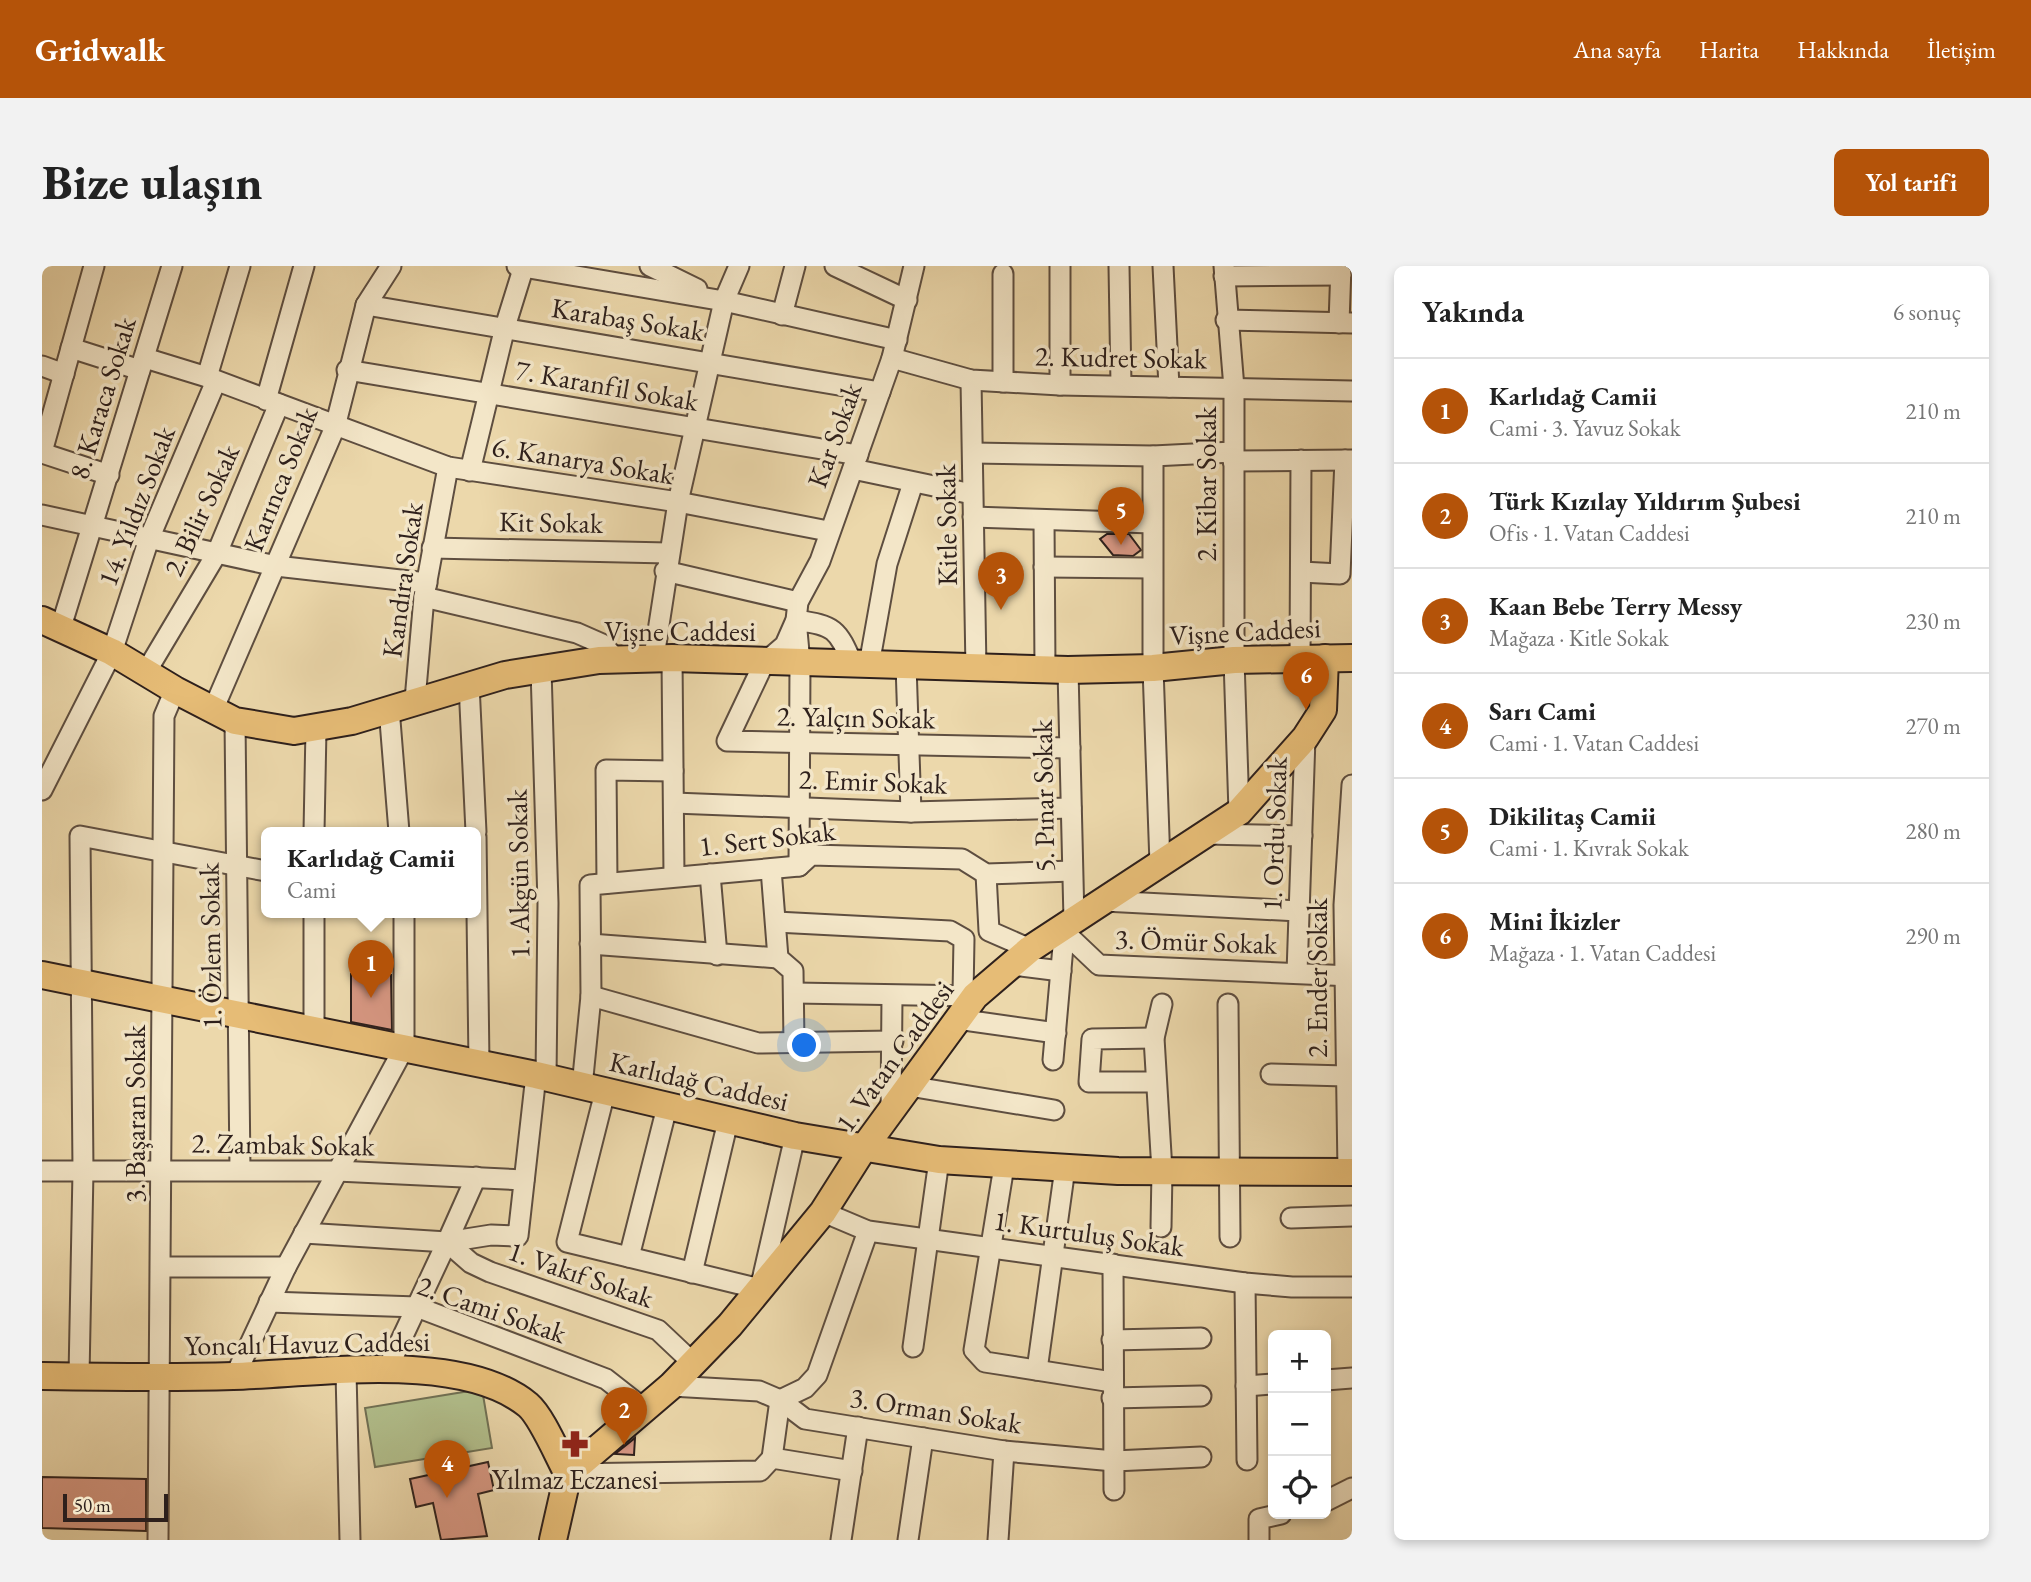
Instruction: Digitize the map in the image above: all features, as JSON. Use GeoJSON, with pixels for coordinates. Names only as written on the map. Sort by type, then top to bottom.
{"type":"FeatureCollection","features":[{"type":"Feature","properties":{"kind":"main road","name":"Vişne Caddesi"},"geometry":{"type":"LineString","coordinates":[[48,626],[113,652],[224,716],[294,731],[352,721],[469,684],[541,669],[616,659],[663,657],[764,663],[1056,670],[1153,668],[1234,660],[1352,658]]}},
{"type":"Feature","properties":{"kind":"main road","name":"1. Vatan Caddesi"},"geometry":{"type":"LineString","coordinates":[[568,1474],[671,1386],[760,1289],[823,1212],[863,1149],[965,1003],[1021,957],[1238,811],[1305,738],[1323,709],[1312,659]]}},
{"type":"Feature","properties":{"kind":"main road","name":"Karlıdağ Caddesi"},"geometry":{"type":"LineString","coordinates":[[42,975],[541,1076],[728,1121],[863,1149],[1004,1166],[1163,1171],[1350,1172]]}},
{"type":"Feature","properties":{"kind":"main road","name":"Yoncalı Havuz Caddesi"},"geometry":{"type":"LineString","coordinates":[[42,1376],[235,1376],[387,1370],[454,1373],[500,1388],[530,1406],[568,1474]]}},
{"type":"Feature","properties":{"kind":"main road"},"geometry":{"type":"LineString","coordinates":[[553,1540],[568,1474]]}},
{"type":"Feature","properties":{"kind":"street"},"geometry":{"type":"LineString","coordinates":[[94,266],[42,452],[109,475]]}},
{"type":"Feature","properties":{"kind":"street","name":"8. Karaca Sokak"},"geometry":{"type":"LineString","coordinates":[[48,626],[91,527],[109,475],[172,266]]}},
{"type":"Feature","properties":{"kind":"street","name":"14. Yıldız Sokak"},"geometry":{"type":"LineString","coordinates":[[42,790],[113,652],[149,539],[212,379],[240,266]]}},
{"type":"Feature","properties":{"kind":"street","name":"2. Bilir Sokak"},"geometry":{"type":"LineString","coordinates":[[146,671],[217,554],[272,402],[304,266]]}},
{"type":"Feature","properties":{"kind":"street","name":"Karınca Sokak"},"geometry":{"type":"LineString","coordinates":[[224,716],[276,566],[335,427],[347,370],[366,305],[391,266]]}},
{"type":"Feature","properties":{"kind":"street"},"geometry":{"type":"LineString","coordinates":[[470,471],[522,266]]}},
{"type":"Feature","properties":{"kind":"street","name":"2. Kudret Sokak"},"geometry":{"type":"LineString","coordinates":[[522,266],[662,275],[724,301],[782,315],[894,349],[971,380],[1060,385],[1352,391]]}},
{"type":"Feature","properties":{"kind":"street"},"geometry":{"type":"LineString","coordinates":[[782,315],[795,266]]}},
{"type":"Feature","properties":{"kind":"street"},"geometry":{"type":"LineString","coordinates":[[835,266],[907,300]]}},
{"type":"Feature","properties":{"kind":"street","name":"Kar Sokak"},"geometry":{"type":"LineString","coordinates":[[764,663],[785,645],[820,561],[828,531],[894,349],[914,266]]}},
{"type":"Feature","properties":{"kind":"street"},"geometry":{"type":"LineString","coordinates":[[1060,266],[1060,385]]}},
{"type":"Feature","properties":{"kind":"street"},"geometry":{"type":"LineString","coordinates":[[1119,266],[1121,386]]}},
{"type":"Feature","properties":{"kind":"street"},"geometry":{"type":"LineString","coordinates":[[1163,266],[1168,387]]}},
{"type":"Feature","properties":{"kind":"street"},"geometry":{"type":"LineString","coordinates":[[674,876],[673,771],[663,657],[667,562],[709,361],[724,301],[737,267]]}},
{"type":"Feature","properties":{"kind":"street"},"geometry":{"type":"LineString","coordinates":[[1224,271],[1341,271],[1345,323],[1226,320]]}},
{"type":"Feature","properties":{"kind":"street","name":"2. Kibar Sokak"},"geometry":{"type":"LineString","coordinates":[[1224,271],[1226,320],[1234,388],[1234,660],[1238,811]]}},
{"type":"Feature","properties":{"kind":"street"},"geometry":{"type":"LineString","coordinates":[[1003,274],[1003,382]]}},
{"type":"Feature","properties":{"kind":"street","name":"Karabaş Sokak"},"geometry":{"type":"LineString","coordinates":[[366,305],[880,392]]}},
{"type":"Feature","properties":{"kind":"street","name":"6. Kanarya Sokak"},"geometry":{"type":"LineString","coordinates":[[71,348],[212,379],[448,467],[678,502],[828,531]]}},
{"type":"Feature","properties":{"kind":"street"},"geometry":{"type":"LineString","coordinates":[[42,366],[64,374]]}},
{"type":"Feature","properties":{"kind":"street","name":"7. Karanfil Sokak"},"geometry":{"type":"LineString","coordinates":[[347,370],[695,429],[855,462],[914,483],[972,494]]}},
{"type":"Feature","properties":{"kind":"street","name":"Kitle Sokak"},"geometry":{"type":"LineString","coordinates":[[971,380],[976,669]]}},
{"type":"Feature","properties":{"kind":"street"},"geometry":{"type":"LineString","coordinates":[[973,453],[1349,460],[1340,574],[1301,572]]}},
{"type":"Feature","properties":{"kind":"street"},"geometry":{"type":"LineString","coordinates":[[1153,456],[1153,668],[1160,864]]}},
{"type":"Feature","properties":{"kind":"street"},"geometry":{"type":"LineString","coordinates":[[1301,460],[1301,572],[1312,659]]}},
{"type":"Feature","properties":{"kind":"street","name":"Kandıra Sokak"},"geometry":{"type":"LineString","coordinates":[[415,700],[425,590],[448,467]]}},
{"type":"Feature","properties":{"kind":"street"},"geometry":{"type":"LineString","coordinates":[[861,665],[887,564],[914,483]]}},
{"type":"Feature","properties":{"kind":"street"},"geometry":{"type":"LineString","coordinates":[[42,515],[276,566],[425,590],[578,633],[601,644],[616,659]]}},
{"type":"Feature","properties":{"kind":"street"},"geometry":{"type":"LineString","coordinates":[[972,517],[1152,523]]}},
{"type":"Feature","properties":{"kind":"street","name":"5. Pınar Sokak"},"geometry":{"type":"LineString","coordinates":[[1044,520],[1044,567],[1056,670],[1070,748],[1072,871],[1053,1060]]}},
{"type":"Feature","properties":{"kind":"street","name":"Kit Sokak"},"geometry":{"type":"LineString","coordinates":[[432,548],[667,562],[828,625],[840,634],[861,665]]}},
{"type":"Feature","properties":{"kind":"street"},"geometry":{"type":"LineString","coordinates":[[1044,567],[1152,568]]}},
{"type":"Feature","properties":{"kind":"street"},"geometry":{"type":"LineString","coordinates":[[797,611],[800,663],[799,866]]}},
{"type":"Feature","properties":{"kind":"street","name":"2. Yalçın Sokak"},"geometry":{"type":"LineString","coordinates":[[764,663],[727,741],[909,747],[1070,748]]}},
{"type":"Feature","properties":{"kind":"street"},"geometry":{"type":"LineString","coordinates":[[906,665],[911,812]]}},
{"type":"Feature","properties":{"kind":"street","name":"1. Akgün Sokak"},"geometry":{"type":"LineString","coordinates":[[447,1242],[491,1235],[518,1236],[541,1076],[548,903],[541,669]]}},
{"type":"Feature","properties":{"kind":"street"},"geometry":{"type":"LineString","coordinates":[[469,684],[476,827]]}},
{"type":"Feature","properties":{"kind":"street","name":"3. Başaran Sokak"},"geometry":{"type":"LineString","coordinates":[[158,1540],[163,1171],[164,716],[175,690]]}},
{"type":"Feature","properties":{"kind":"street"},"geometry":{"type":"LineString","coordinates":[[389,708],[399,827]]}},
{"type":"Feature","properties":{"kind":"street","name":"1. Özlem Sokak"},"geometry":{"type":"LineString","coordinates":[[224,716],[237,866],[240,1170]]}},
{"type":"Feature","properties":{"kind":"street"},"geometry":{"type":"LineString","coordinates":[[314,827],[316,729]]}},
{"type":"Feature","properties":{"kind":"street","name":"1. Ordu Sokak"},"geometry":{"type":"LineString","coordinates":[[1297,973],[1305,738]]}},
{"type":"Feature","properties":{"kind":"street"},"geometry":{"type":"LineString","coordinates":[[673,771],[606,770],[599,884],[590,944],[594,1090],[567,1242],[760,1289],[795,1136]]}},
{"type":"Feature","properties":{"kind":"street","name":"2. Ender Sokak"},"geometry":{"type":"LineString","coordinates":[[1350,1172],[1348,976],[1344,905],[1352,785]]}},
{"type":"Feature","properties":{"kind":"street","name":"2. Emir Sokak"},"geometry":{"type":"LineString","coordinates":[[674,803],[911,812],[1071,808]]}},
{"type":"Feature","properties":{"kind":"street"},"geometry":{"type":"LineString","coordinates":[[1206,834],[1302,836]]}},
{"type":"Feature","properties":{"kind":"street"},"geometry":{"type":"LineString","coordinates":[[79,1376],[83,1171],[80,836],[261,870]]}},
{"type":"Feature","properties":{"kind":"street","name":"1. Sert Sokak"},"geometry":{"type":"LineString","coordinates":[[599,884],[799,866],[811,855],[962,859],[986,873],[1072,871]]}},
{"type":"Feature","properties":{"kind":"street"},"geometry":{"type":"LineString","coordinates":[[771,869],[778,958]]}},
{"type":"Feature","properties":{"kind":"street"},"geometry":{"type":"LineString","coordinates":[[710,873],[717,955]]}},
{"type":"Feature","properties":{"kind":"street"},"geometry":{"type":"LineString","coordinates":[[986,873],[989,931],[1021,957],[1061,971]]}},
{"type":"Feature","properties":{"kind":"street"},"geometry":{"type":"LineString","coordinates":[[1104,901],[1299,911]]}},
{"type":"Feature","properties":{"kind":"street"},"geometry":{"type":"LineString","coordinates":[[314,918],[314,1029]]}},
{"type":"Feature","properties":{"kind":"street"},"geometry":{"type":"LineString","coordinates":[[235,1376],[286,1267],[404,1048],[404,918]]}},
{"type":"Feature","properties":{"kind":"street"},"geometry":{"type":"LineString","coordinates":[[477,918],[479,1063]]}},
{"type":"Feature","properties":{"kind":"street"},"geometry":{"type":"LineString","coordinates":[[776,922],[950,931],[964,939],[965,1003]]}},
{"type":"Feature","properties":{"kind":"street","name":"3. Ömür Sokak"},"geometry":{"type":"LineString","coordinates":[[1066,928],[1099,965],[1348,976]]}},
{"type":"Feature","properties":{"kind":"street"},"geometry":{"type":"LineString","coordinates":[[590,944],[778,958],[793,971],[794,1043]]}},
{"type":"Feature","properties":{"kind":"street"},"geometry":{"type":"LineString","coordinates":[[795,993],[892,996],[965,1003],[1056,1033]]}},
{"type":"Feature","properties":{"kind":"street"},"geometry":{"type":"LineString","coordinates":[[591,996],[758,1043],[893,1041]]}},
{"type":"Feature","properties":{"kind":"street"},"geometry":{"type":"LineString","coordinates":[[891,1111],[892,996]]}},
{"type":"Feature","properties":{"kind":"street"},"geometry":{"type":"LineString","coordinates":[[1161,1227],[1163,1171],[1154,1038],[1163,1004]]}},
{"type":"Feature","properties":{"kind":"street"},"geometry":{"type":"LineString","coordinates":[[1228,1004],[1230,1237]]}},
{"type":"Feature","properties":{"kind":"street"},"geometry":{"type":"LineString","coordinates":[[1154,1038],[1092,1039],[1089,1082],[1155,1082]]}},
{"type":"Feature","properties":{"kind":"street"},"geometry":{"type":"LineString","coordinates":[[1271,1074],[1348,1083]]}},
{"type":"Feature","properties":{"kind":"street"},"geometry":{"type":"LineString","coordinates":[[909,1086],[1054,1110]]}},
{"type":"Feature","properties":{"kind":"street"},"geometry":{"type":"LineString","coordinates":[[629,1257],[667,1107]]}},
{"type":"Feature","properties":{"kind":"street"},"geometry":{"type":"LineString","coordinates":[[692,1273],[728,1121]]}},
{"type":"Feature","properties":{"kind":"street"},"geometry":{"type":"LineString","coordinates":[[914,1347],[939,1160]]}},
{"type":"Feature","properties":{"kind":"street"},"geometry":{"type":"LineString","coordinates":[[1004,1166],[974,1350],[985,1362],[1037,1370],[1112,1390],[1201,1395]]}},
{"type":"Feature","properties":{"kind":"street"},"geometry":{"type":"LineString","coordinates":[[1037,1370],[1065,1168]]}},
{"type":"Feature","properties":{"kind":"street","name":"2. Zambak Sokak"},"geometry":{"type":"LineString","coordinates":[[42,1171],[337,1171],[524,1180]]}},
{"type":"Feature","properties":{"kind":"street"},"geometry":{"type":"LineString","coordinates":[[387,1370],[476,1177]]}},
{"type":"Feature","properties":{"kind":"street","name":"1. Kurtuluş Sokak"},"geometry":{"type":"LineString","coordinates":[[823,1212],[868,1231],[928,1240],[1245,1283],[1292,1287],[1352,1287]]}},
{"type":"Feature","properties":{"kind":"street"},"geometry":{"type":"LineString","coordinates":[[1290,1218],[1352,1216]]}},
{"type":"Feature","properties":{"kind":"street"},"geometry":{"type":"LineString","coordinates":[[568,1474],[760,1471],[772,1458],[780,1400],[805,1388],[817,1375],[868,1231]]}},
{"type":"Feature","properties":{"kind":"street"},"geometry":{"type":"LineString","coordinates":[[304,1233],[447,1242]]}},
{"type":"Feature","properties":{"kind":"street","name":"1. Vakıf Sokak"},"geometry":{"type":"LineString","coordinates":[[447,1242],[471,1263],[490,1272],[658,1330],[693,1363]]}},
{"type":"Feature","properties":{"kind":"street"},"geometry":{"type":"LineString","coordinates":[[1113,1264],[1114,1490]]}},
{"type":"Feature","properties":{"kind":"street"},"geometry":{"type":"LineString","coordinates":[[162,1267],[286,1267]]}},
{"type":"Feature","properties":{"kind":"street"},"geometry":{"type":"LineString","coordinates":[[1245,1283],[1247,1460]]}},
{"type":"Feature","properties":{"kind":"street","name":"2. Cami Sokak"},"geometry":{"type":"LineString","coordinates":[[270,1302],[417,1307],[606,1379],[643,1408]]}},
{"type":"Feature","properties":{"kind":"street"},"geometry":{"type":"LineString","coordinates":[[1112,1340],[1201,1338]]}},
{"type":"Feature","properties":{"kind":"street"},"geometry":{"type":"LineString","coordinates":[[346,1371],[350,1540]]}},
{"type":"Feature","properties":{"kind":"street"},"geometry":{"type":"LineString","coordinates":[[1331,1380],[1352,1378]]}},
{"type":"Feature","properties":{"kind":"street"},"geometry":{"type":"LineString","coordinates":[[1246,1386],[1268,1384]]}},
{"type":"Feature","properties":{"kind":"street","name":"3. Orman Sokak"},"geometry":{"type":"LineString","coordinates":[[671,1386],[759,1391],[780,1400],[805,1419],[1004,1451],[1114,1461],[1201,1457]]}},
{"type":"Feature","properties":{"kind":"street"},"geometry":{"type":"LineString","coordinates":[[841,1540],[858,1427]]}},
{"type":"Feature","properties":{"kind":"street"},"geometry":{"type":"LineString","coordinates":[[908,1540],[923,1438]]}},
{"type":"Feature","properties":{"kind":"street"},"geometry":{"type":"LineString","coordinates":[[998,1540],[1004,1451]]}},
{"type":"Feature","properties":{"kind":"street"},"geometry":{"type":"LineString","coordinates":[[772,1458],[852,1471]]}},
{"type":"Feature","properties":{"kind":"street"},"geometry":{"type":"LineString","coordinates":[[1331,1498],[1352,1488]]}},
{"type":"Feature","properties":{"kind":"street"},"geometry":{"type":"LineString","coordinates":[[1259,1540],[1259,1519],[1268,1517]]}},
{"type":"Feature","properties":{"kind":"green space"},"geometry":{"type":"Polygon","coordinates":[[[482,1389],[492,1448],[375,1467],[365,1408],[482,1389]]]}},
{"type":"Feature","properties":{"kind":"building"},"geometry":{"type":"Polygon","coordinates":[[[1107,534],[1129,534],[1141,550],[1133,556],[1113,555],[1100,539],[1107,534]]]}},
{"type":"Feature","properties":{"kind":"building"},"geometry":{"type":"Polygon","coordinates":[[[351,974],[391,975],[392,1030],[351,1022],[351,974]]]}},
{"type":"Feature","properties":{"kind":"building"},"geometry":{"type":"Polygon","coordinates":[[[635,1438],[634,1455],[615,1454],[635,1438]]]}},
{"type":"Feature","properties":{"kind":"building"},"geometry":{"type":"Polygon","coordinates":[[[488,1462],[494,1490],[478,1494],[487,1536],[441,1540],[433,1503],[416,1507],[410,1479],[488,1462]]]}},
{"type":"Feature","properties":{"kind":"building"},"geometry":{"type":"Polygon","coordinates":[[[42,1477],[146,1479],[146,1531],[42,1528],[42,1477]]]}},
{"type":"Feature","properties":{"kind":"place","name":"Dikilitaş Camii"},"geometry":{"type":"Point","coordinates":[1121,545]}},
{"type":"Feature","properties":{"kind":"place","name":"Kaan Bebe Terry Messy"},"geometry":{"type":"Point","coordinates":[1001,610]}},
{"type":"Feature","properties":{"kind":"place","name":"Mini İkizler"},"geometry":{"type":"Point","coordinates":[1306,710]}},
{"type":"Feature","properties":{"kind":"place","name":"Karlıdağ Camii"},"geometry":{"type":"Point","coordinates":[371,998]}},
{"type":"Feature","properties":{"kind":"place","name":"Yılmaz Eczanesi"},"geometry":{"type":"Point","coordinates":[575,1444]}},
{"type":"Feature","properties":{"kind":"place","name":"Türk Kızılay Yıldırım Şubesi"},"geometry":{"type":"Point","coordinates":[624,1445]}},
{"type":"Feature","properties":{"kind":"place","name":"Sarı Cami"},"geometry":{"type":"Point","coordinates":[447,1498]}}]}
